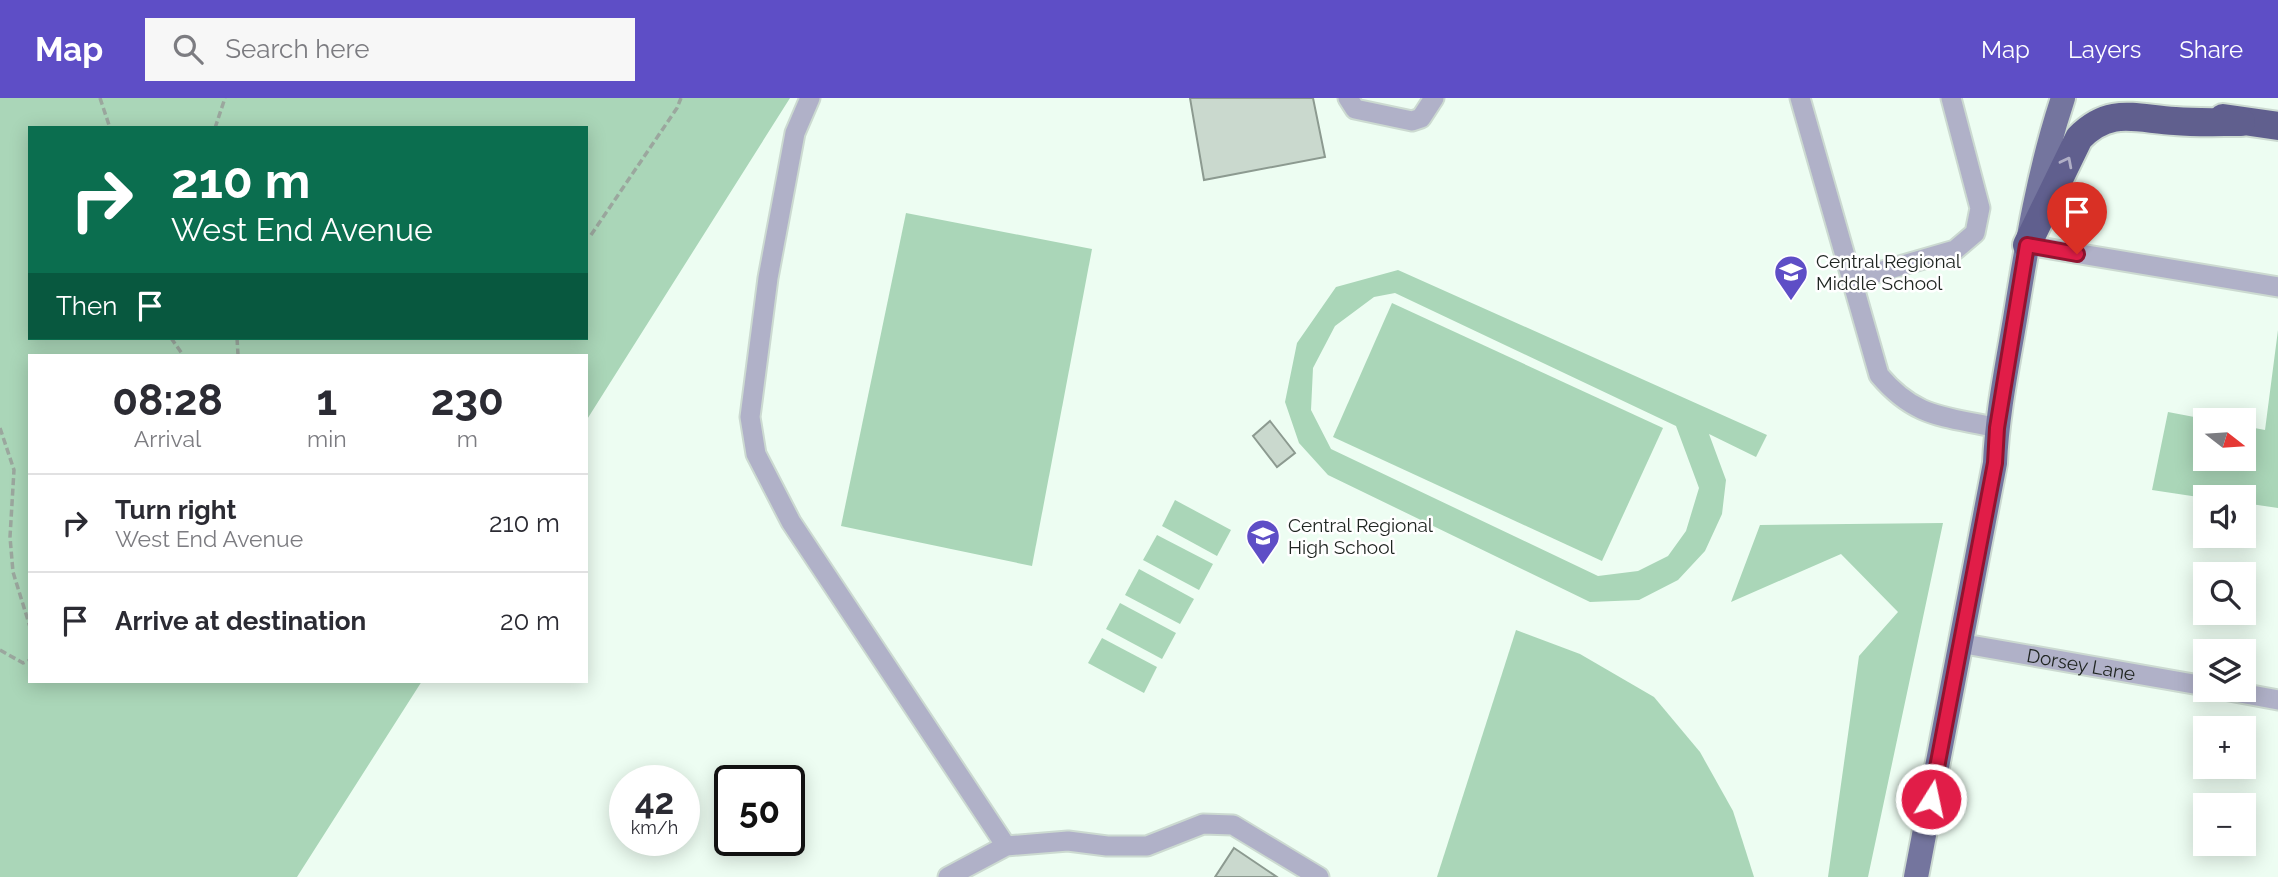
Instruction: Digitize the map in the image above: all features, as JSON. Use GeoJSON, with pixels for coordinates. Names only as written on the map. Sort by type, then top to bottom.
{"type":"FeatureCollection","features":[{"type":"Feature","properties":{"kind":"highway"},"geometry":{"type":"LineString","coordinates":[[2127,98],[2241,122]]}},
{"type":"Feature","properties":{"kind":"highway"},"geometry":{"type":"LineString","coordinates":[[2027,245],[2079,138],[2106,119],[2124,116],[2278,126]]}},
{"type":"Feature","properties":{"kind":"main road"},"geometry":{"type":"LineString","coordinates":[[1916,877],[1995,463],[1997,428],[2027,245],[2043,162],[2063,98]]}},
{"type":"Feature","properties":{"kind":"street"},"geometry":{"type":"LineString","coordinates":[[810,98],[795,133],[768,278],[750,417],[756,454],[791,522],[1006,846]]}},
{"type":"Feature","properties":{"kind":"street"},"geometry":{"type":"LineString","coordinates":[[1348,98],[1355,108],[1412,121],[1421,118],[1434,98]]}},
{"type":"Feature","properties":{"kind":"street"},"geometry":{"type":"LineString","coordinates":[[1800,98],[1880,375],[1895,394],[1911,406],[1932,415],[1997,428]]}},
{"type":"Feature","properties":{"kind":"street"},"geometry":{"type":"LineString","coordinates":[[1852,280],[1955,250],[1975,233],[1980,208],[1951,98]]}},
{"type":"Feature","properties":{"kind":"street"},"geometry":{"type":"LineString","coordinates":[[2027,245],[2278,287]]}},
{"type":"Feature","properties":{"kind":"street","name":"Dorsey Lane"},"geometry":{"type":"LineString","coordinates":[[1959,643],[2193,684]]}},
{"type":"Feature","properties":{"kind":"street"},"geometry":{"type":"LineString","coordinates":[[2256,696],[2278,700]]}},
{"type":"Feature","properties":{"kind":"street"},"geometry":{"type":"LineString","coordinates":[[948,877],[1006,846],[1068,841],[1107,846],[1147,846],[1203,824],[1233,825],[1319,877]]}},
{"type":"Feature","properties":{"kind":"path"},"geometry":{"type":"LineString","coordinates":[[100,98],[109,126]]}},
{"type":"Feature","properties":{"kind":"path"},"geometry":{"type":"LineString","coordinates":[[216,126],[225,98]]}},
{"type":"Feature","properties":{"kind":"path"},"geometry":{"type":"LineString","coordinates":[[591,235],[677,108],[681,98]]}},
{"type":"Feature","properties":{"kind":"path"},"geometry":{"type":"LineString","coordinates":[[0,428],[13,470],[10,537],[13,572],[28,621]]}},
{"type":"Feature","properties":{"kind":"path"},"geometry":{"type":"LineString","coordinates":[[0,650],[23,663],[28,661]]}},
{"type":"Feature","properties":{"kind":"green space"},"geometry":{"type":"Polygon","coordinates":[[[0,98],[790,98],[588,418],[588,354],[28,354],[28,683],[421,683],[297,877],[0,877],[0,98]]]}},
{"type":"Feature","properties":{"kind":"green space"},"geometry":{"type":"Polygon","coordinates":[[[906,213],[1092,249],[1032,566],[841,526],[906,213]]]}},
{"type":"Feature","properties":{"kind":"green space"},"geometry":{"type":"Polygon","coordinates":[[[1398,270],[1767,435],[1756,457],[1709,434],[1726,480],[1722,514],[1705,551],[1678,580],[1639,600],[1590,602],[1328,475],[1299,443],[1285,402],[1297,343],[1336,287],[1398,270]],[[1395,293],[1374,297],[1335,326],[1313,368],[1311,410],[1331,449],[1598,576],[1638,571],[1668,556],[1686,531],[1699,488],[1676,426],[1395,293]]]}},
{"type":"Feature","properties":{"kind":"green space"},"geometry":{"type":"Polygon","coordinates":[[[1392,303],[1663,428],[1602,561],[1333,437],[1392,303]]]}},
{"type":"Feature","properties":{"kind":"green space"},"geometry":{"type":"Polygon","coordinates":[[[2278,330],[2278,508],[2256,505],[2256,485],[2193,485],[2193,496],[2152,490],[2168,412],[2193,417],[2193,471],[2256,471],[2256,428],[2265,430],[2278,330]]]}},
{"type":"Feature","properties":{"kind":"green space"},"geometry":{"type":"Polygon","coordinates":[[[1175,500],[1231,530],[1217,556],[1162,526],[1175,500]]]}},
{"type":"Feature","properties":{"kind":"green space"},"geometry":{"type":"Polygon","coordinates":[[[1943,523],[1868,877],[1828,877],[1859,656],[1898,612],[1841,554],[1731,602],[1760,525],[1943,523]]]}},
{"type":"Feature","properties":{"kind":"green space"},"geometry":{"type":"Polygon","coordinates":[[[1157,535],[1213,564],[1199,590],[1143,560],[1157,535]]]}},
{"type":"Feature","properties":{"kind":"green space"},"geometry":{"type":"Polygon","coordinates":[[[1139,569],[1194,599],[1180,624],[1125,595],[1139,569]]]}},
{"type":"Feature","properties":{"kind":"green space"},"geometry":{"type":"Polygon","coordinates":[[[1120,603],[1176,633],[1162,659],[1106,629],[1120,603]]]}},
{"type":"Feature","properties":{"kind":"green space"},"geometry":{"type":"Polygon","coordinates":[[[1516,630],[1580,654],[1654,697],[1700,752],[1733,811],[1754,877],[1437,877],[1516,630]]]}},
{"type":"Feature","properties":{"kind":"green space"},"geometry":{"type":"Polygon","coordinates":[[[1102,638],[1157,667],[1144,693],[1088,663],[1102,638]]]}},
{"type":"Feature","properties":{"kind":"building"},"geometry":{"type":"Polygon","coordinates":[[[1190,98],[1313,98],[1325,157],[1204,180],[1190,98]]]}},
{"type":"Feature","properties":{"kind":"building"},"geometry":{"type":"Polygon","coordinates":[[[1270,421],[1295,453],[1277,467],[1253,436],[1270,421]]]}},
{"type":"Feature","properties":{"kind":"building"},"geometry":{"type":"Polygon","coordinates":[[[1234,848],[1277,877],[1215,877],[1234,848]]]}},
{"type":"Feature","properties":{"kind":"place","name":"Central Regional Middle School"},"geometry":{"type":"Point","coordinates":[1791,302]}},
{"type":"Feature","properties":{"kind":"place","name":"Central Regional High School"},"geometry":{"type":"Point","coordinates":[1263,566]}},
{"type":"Feature","properties":{"kind":"route"},"geometry":{"type":"LineString","coordinates":[[1931,799],[1995,463],[1997,428],[2027,245],[2077,254]]}}]}
